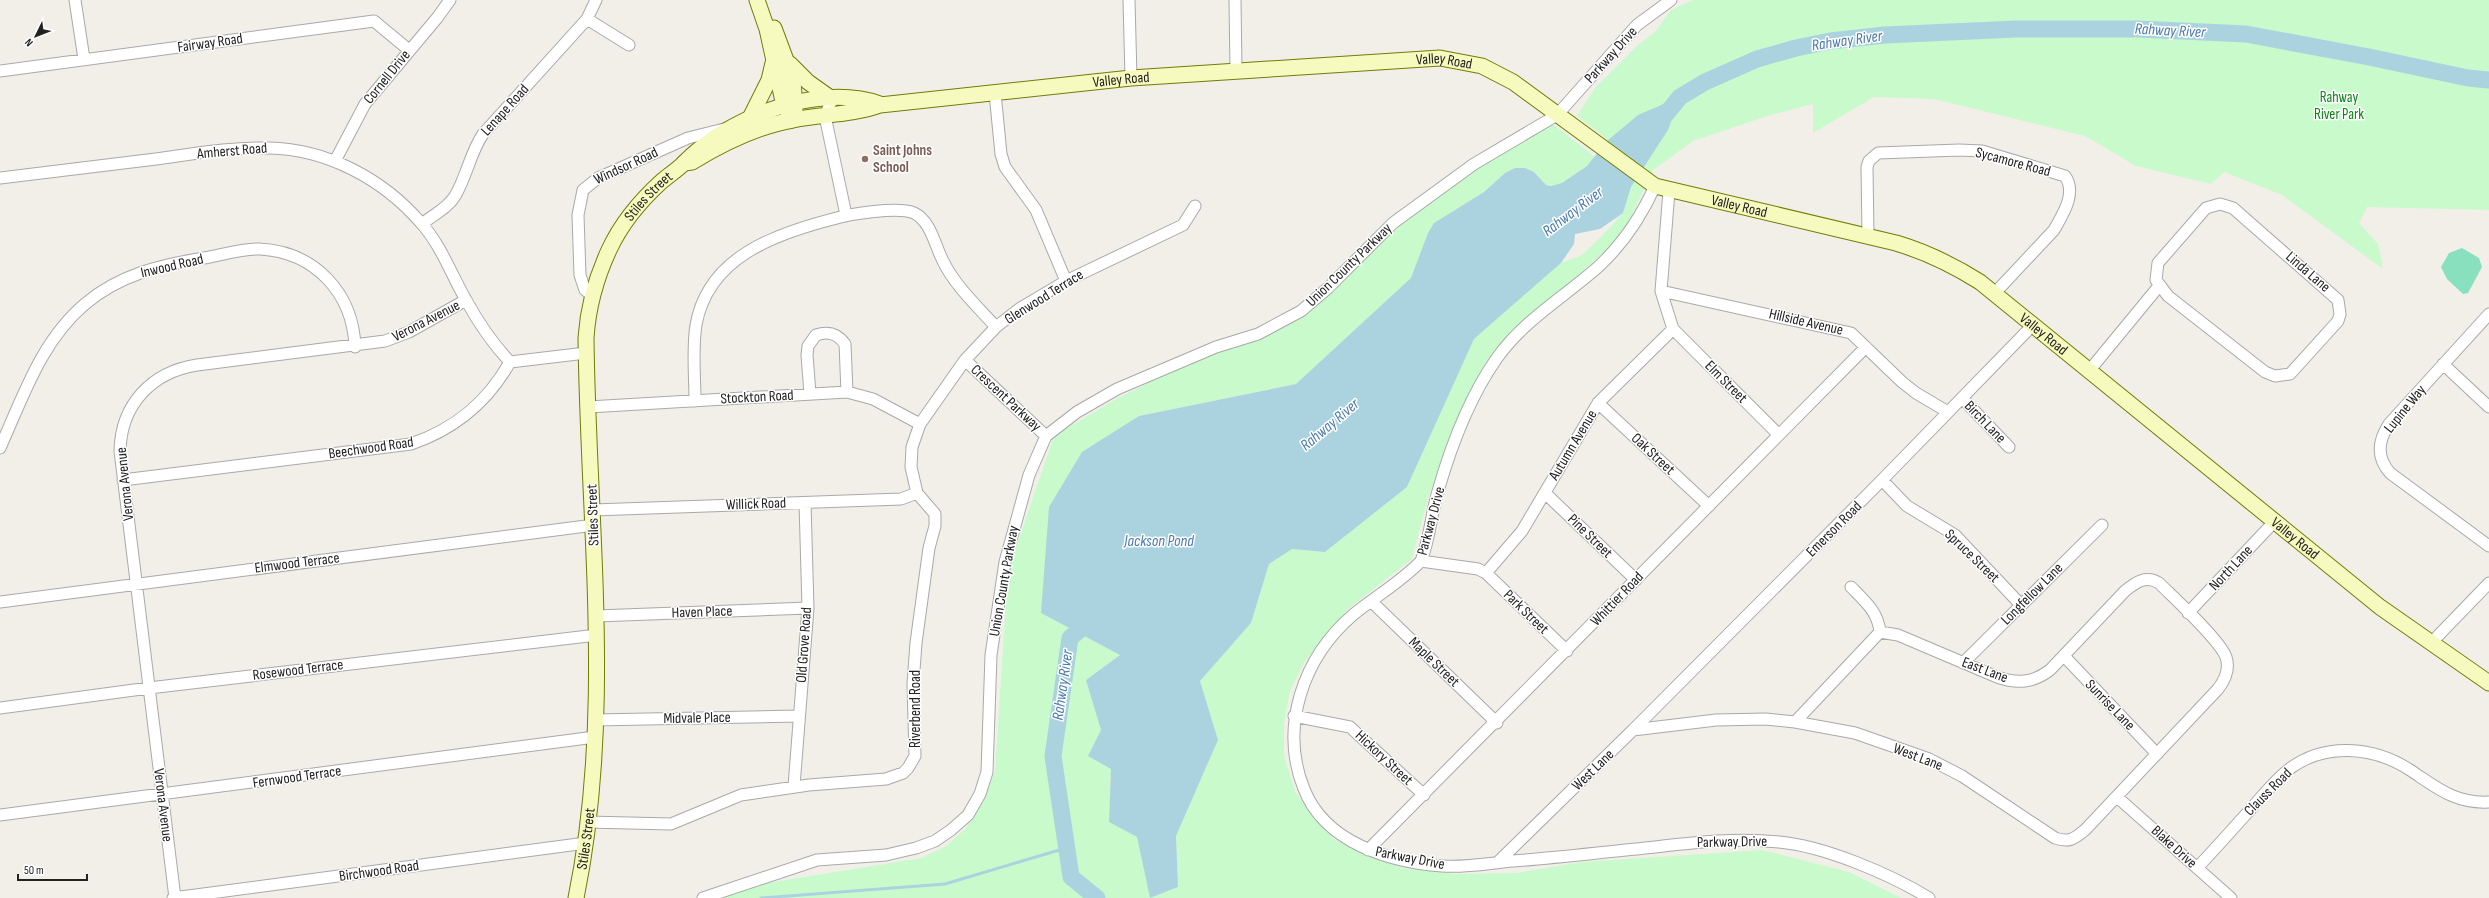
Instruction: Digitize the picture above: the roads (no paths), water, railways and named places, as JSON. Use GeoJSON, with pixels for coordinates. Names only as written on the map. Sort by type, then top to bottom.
{"type":"FeatureCollection","features":[{"type":"Feature","properties":{"kind":"street"},"geometry":{"type":"LineString","coordinates":[[76,0],[84,60]]}},
{"type":"Feature","properties":{"kind":"street","name":"Cornell Drive"},"geometry":{"type":"LineString","coordinates":[[335,161],[365,104],[437,18],[450,0]]}},
{"type":"Feature","properties":{"kind":"street","name":"Lenape Road"},"geometry":{"type":"LineString","coordinates":[[422,224],[448,205],[455,196],[476,144],[483,134],[587,19],[596,0]]}},
{"type":"Feature","properties":{"kind":"street"},"geometry":{"type":"LineString","coordinates":[[757,0],[781,60],[793,79],[790,105],[794,120]]}},
{"type":"Feature","properties":{"kind":"street"},"geometry":{"type":"LineString","coordinates":[[762,0],[781,60],[832,99],[825,116],[846,216]]}},
{"type":"Feature","properties":{"kind":"street"},"geometry":{"type":"LineString","coordinates":[[1129,0],[1131,78]]}},
{"type":"Feature","properties":{"kind":"street"},"geometry":{"type":"LineString","coordinates":[[1235,0],[1236,70]]}},
{"type":"Feature","properties":{"kind":"street","name":"Parkway Drive"},"geometry":{"type":"LineString","coordinates":[[1557,115],[1637,25],[1671,0]]}},
{"type":"Feature","properties":{"kind":"street"},"geometry":{"type":"LineString","coordinates":[[587,19],[629,45]]}},
{"type":"Feature","properties":{"kind":"street","name":"Fairway Road"},"geometry":{"type":"LineString","coordinates":[[0,71],[374,21],[409,50]]}},
{"type":"Feature","properties":{"kind":"street","name":"Valley Road"},"geometry":{"type":"LineString","coordinates":[[794,120],[866,110],[880,105],[1131,78],[1236,70],[1440,58],[1482,66],[1513,82],[1650,183],[1669,191],[1868,236],[1910,247],[1934,256],[1958,268],[2033,325],[2380,607],[2489,682]]}},
{"type":"Feature","properties":{"kind":"street"},"geometry":{"type":"LineString","coordinates":[[750,118],[781,60]]}},
{"type":"Feature","properties":{"kind":"street"},"geometry":{"type":"LineString","coordinates":[[995,93],[1001,154],[1005,168],[1036,210],[1066,281]]}},
{"type":"Feature","properties":{"kind":"street","name":"Valley Road"},"geometry":{"type":"LineString","coordinates":[[790,105],[832,99],[867,100],[880,105]]}},
{"type":"Feature","properties":{"kind":"street","name":"Stiles Street"},"geometry":{"type":"LineString","coordinates":[[576,898],[586,843],[595,737],[597,634],[594,517],[586,354],[587,325],[592,295],[609,249],[625,223],[650,193],[707,141],[730,127],[750,118],[790,105]]}},
{"type":"Feature","properties":{"kind":"street","name":"Union County Parkway"},"geometry":{"type":"LineString","coordinates":[[703,898],[817,860],[886,855],[916,848],[935,841],[968,815],[980,794],[987,772],[992,655],[1005,562],[1027,482],[1046,436],[1077,412],[1117,389],[1216,347],[1258,334],[1301,311],[1328,288],[1393,223],[1474,164],[1557,115]]}},
{"type":"Feature","properties":{"kind":"street","name":"Stiles Street"},"geometry":{"type":"LineString","coordinates":[[684,163],[692,162],[751,132],[794,120]]}},
{"type":"Feature","properties":{"kind":"street","name":"Windsor Road"},"geometry":{"type":"LineString","coordinates":[[592,295],[585,290],[580,275],[578,215],[583,190],[598,178],[688,138],[730,127]]}},
{"type":"Feature","properties":{"kind":"street","name":"Amherst Road"},"geometry":{"type":"LineString","coordinates":[[0,178],[246,148],[291,150],[335,161],[379,184],[408,208],[422,224],[435,242],[466,300],[497,348],[510,362]]}},
{"type":"Feature","properties":{"kind":"street","name":"Sycamore Road"},"geometry":{"type":"LineString","coordinates":[[1868,236],[1867,167],[1869,161],[1878,154],[1959,150],[1982,151],[2064,176],[2068,181],[2070,191],[2061,218],[2054,230],[1994,294]]}},
{"type":"Feature","properties":{"kind":"street","name":"Parkway Drive"},"geometry":{"type":"LineString","coordinates":[[1650,183],[1637,222],[1615,250],[1598,267],[1529,323],[1497,358],[1479,388],[1458,436],[1438,490],[1426,549],[1421,561],[1344,624],[1323,648],[1307,675],[1294,716],[1294,760],[1306,796],[1330,826],[1348,840],[1368,850],[1387,856],[1443,866],[1498,862],[1710,840],[1780,842],[1844,857],[1911,886],[1929,898]]}},
{"type":"Feature","properties":{"kind":"street"},"geometry":{"type":"LineString","coordinates":[[1669,191],[1661,291],[1673,330]]}},
{"type":"Feature","properties":{"kind":"street","name":"Linda Lane"},"geometry":{"type":"LineString","coordinates":[[2220,204],[2233,208],[2333,294],[2338,300],[2340,314],[2335,326],[2297,369],[2290,374],[2275,376],[2265,372],[2168,296],[2159,286],[2156,271],[2162,256],[2206,208],[2220,204]]}},
{"type":"Feature","properties":{"kind":"street","name":"Glenwood Terrace"},"geometry":{"type":"LineString","coordinates":[[920,424],[965,360],[996,327],[1019,309],[1066,281],[1182,225],[1195,206]]}},
{"type":"Feature","properties":{"kind":"street"},"geometry":{"type":"LineString","coordinates":[[695,401],[696,324],[708,291],[722,271],[750,250],[770,239],[846,216],[901,211],[920,217],[931,234],[950,274],[996,327]]}},
{"type":"Feature","properties":{"kind":"street","name":"Inwood Road"},"geometry":{"type":"LineString","coordinates":[[0,448],[46,348],[57,332],[75,312],[101,292],[137,273],[156,267],[259,249],[278,251],[294,256],[316,268],[338,290],[351,317],[355,346]]}},
{"type":"Feature","properties":{"kind":"street"},"geometry":{"type":"LineString","coordinates":[[2088,371],[2159,286]]}},
{"type":"Feature","properties":{"kind":"street","name":"Hillside Avenue"},"geometry":{"type":"LineString","coordinates":[[1661,291],[1840,329],[1851,333],[1916,393],[1948,412]]}},
{"type":"Feature","properties":{"kind":"street","name":"Verona Avenue"},"geometry":{"type":"LineString","coordinates":[[174,898],[123,480],[120,451],[124,420],[140,394],[160,377],[176,369],[197,364],[355,346],[384,341],[409,332],[466,300]]}},
{"type":"Feature","properties":{"kind":"street","name":"Lupine Way"},"geometry":{"type":"LineString","coordinates":[[2489,314],[2442,364],[2383,433],[2380,454],[2390,473],[2489,546]]}},
{"type":"Feature","properties":{"kind":"street","name":"Emerson Road"},"geometry":{"type":"LineString","coordinates":[[1633,730],[1882,480],[2033,325]]}},
{"type":"Feature","properties":{"kind":"street","name":"Autumn Avenue"},"geometry":{"type":"LineString","coordinates":[[1486,573],[1516,540],[1598,403],[1673,330]]}},
{"type":"Feature","properties":{"kind":"street","name":"Elm Street"},"geometry":{"type":"LineString","coordinates":[[1673,330],[1779,435]]}},
{"type":"Feature","properties":{"kind":"street"},"geometry":{"type":"LineString","coordinates":[[810,394],[808,346],[816,335],[828,333],[835,334],[845,344],[847,392]]}},
{"type":"Feature","properties":{"kind":"street","name":"Whittier Road"},"geometry":{"type":"LineString","coordinates":[[1368,850],[1567,651],[1866,347]]}},
{"type":"Feature","properties":{"kind":"street"},"geometry":{"type":"LineString","coordinates":[[510,362],[586,354]]}},
{"type":"Feature","properties":{"kind":"street","name":"Crescent Parkway"},"geometry":{"type":"LineString","coordinates":[[965,360],[1046,436]]}},
{"type":"Feature","properties":{"kind":"street","name":"Beechwood Road"},"geometry":{"type":"LineString","coordinates":[[123,480],[410,444],[441,432],[468,414],[492,391],[510,362]]}},
{"type":"Feature","properties":{"kind":"street"},"geometry":{"type":"LineString","coordinates":[[2442,364],[2489,407]]}},
{"type":"Feature","properties":{"kind":"street","name":"Stockton Road"},"geometry":{"type":"LineString","coordinates":[[588,407],[847,392],[873,399],[920,424]]}},
{"type":"Feature","properties":{"kind":"street","name":"Birch Lane"},"geometry":{"type":"LineString","coordinates":[[1962,398],[2009,447]]}},
{"type":"Feature","properties":{"kind":"street","name":"Oak Street"},"geometry":{"type":"LineString","coordinates":[[1598,403],[1709,506]]}},
{"type":"Feature","properties":{"kind":"street","name":"Riverbend Road"},"geometry":{"type":"LineString","coordinates":[[587,822],[671,824],[741,795],[794,786],[886,779],[903,773],[913,762],[915,756],[913,684],[916,643],[929,548],[935,526],[935,514],[918,493],[911,467],[912,447],[920,424]]}},
{"type":"Feature","properties":{"kind":"street","name":"Spruce Street"},"geometry":{"type":"LineString","coordinates":[[1882,480],[1907,506],[1955,535],[2022,605]]}},
{"type":"Feature","properties":{"kind":"street","name":"Willick Road"},"geometry":{"type":"LineString","coordinates":[[594,517],[805,503],[901,499],[918,493]]}},
{"type":"Feature","properties":{"kind":"street","name":"Pine Street"},"geometry":{"type":"LineString","coordinates":[[1544,493],[1636,580]]}},
{"type":"Feature","properties":{"kind":"street","name":"Old Grove Road"},"geometry":{"type":"LineString","coordinates":[[794,786],[798,716],[808,608],[805,503]]}},
{"type":"Feature","properties":{"kind":"street","name":"Elmwood Terrace"},"geometry":{"type":"LineString","coordinates":[[0,602],[136,584],[594,517]]}},
{"type":"Feature","properties":{"kind":"street","name":"North Lane"},"geometry":{"type":"LineString","coordinates":[[2188,613],[2274,522]]}},
{"type":"Feature","properties":{"kind":"street","name":"Longfellow Lane"},"geometry":{"type":"LineString","coordinates":[[1963,663],[2102,525]]}},
{"type":"Feature","properties":{"kind":"street"},"geometry":{"type":"LineString","coordinates":[[1421,561],[1478,569],[1486,573]]}},
{"type":"Feature","properties":{"kind":"street","name":"Park Street"},"geometry":{"type":"LineString","coordinates":[[1486,573],[1567,651]]}},
{"type":"Feature","properties":{"kind":"street","name":"East Lane"},"geometry":{"type":"LineString","coordinates":[[1880,632],[1898,635],[2010,682],[2025,682],[2040,678],[2064,656],[2125,591],[2137,582],[2144,579],[2159,583],[2188,613]]}},
{"type":"Feature","properties":{"kind":"street"},"geometry":{"type":"LineString","coordinates":[[2431,643],[2489,584]]}},
{"type":"Feature","properties":{"kind":"street"},"geometry":{"type":"LineString","coordinates":[[1795,722],[1880,632],[1879,619],[1864,600],[1851,587]]}},
{"type":"Feature","properties":{"kind":"street","name":"Maple Street"},"geometry":{"type":"LineString","coordinates":[[1372,602],[1496,722]]}},
{"type":"Feature","properties":{"kind":"street","name":"Haven Place"},"geometry":{"type":"LineString","coordinates":[[596,616],[808,608]]}},
{"type":"Feature","properties":{"kind":"street","name":"West Lane"},"geometry":{"type":"LineString","coordinates":[[1498,862],[1633,730],[1716,720],[1766,719],[1795,722],[1856,733],[1929,759],[1962,776],[2055,838],[2066,842],[2074,840],[2218,689],[2227,672],[2226,657],[2217,644],[2188,613]]}},
{"type":"Feature","properties":{"kind":"street","name":"Rosewood Terrace"},"geometry":{"type":"LineString","coordinates":[[0,708],[149,688],[597,634]]}},
{"type":"Feature","properties":{"kind":"street","name":"Sunrise Lane"},"geometry":{"type":"LineString","coordinates":[[2064,656],[2157,754]]}},
{"type":"Feature","properties":{"kind":"street","name":"Midvale Place"},"geometry":{"type":"LineString","coordinates":[[595,720],[798,716]]}},
{"type":"Feature","properties":{"kind":"street","name":"Hickory Street"},"geometry":{"type":"LineString","coordinates":[[1294,716],[1350,727],[1424,795]]}},
{"type":"Feature","properties":{"kind":"street","name":"Fernwood Terrace"},"geometry":{"type":"LineString","coordinates":[[0,815],[162,795],[595,737]]}},
{"type":"Feature","properties":{"kind":"street","name":"Clauss Road"},"geometry":{"type":"LineString","coordinates":[[2197,868],[2277,780],[2302,761],[2316,754],[2346,750],[2378,754],[2410,770],[2451,797],[2468,801],[2489,802]]}},
{"type":"Feature","properties":{"kind":"street","name":"Blake Drive"},"geometry":{"type":"LineString","coordinates":[[2117,796],[2231,898]]}},
{"type":"Feature","properties":{"kind":"street","name":"Birchwood Road"},"geometry":{"type":"LineString","coordinates":[[174,898],[586,843]]}},
{"type":"Feature","properties":{"kind":"water","name":"Jackson Pond"},"geometry":{"type":"Polygon","coordinates":[[[1680,97],[1668,130],[1631,187],[1623,213],[1600,229],[1575,234],[1574,244],[1561,263],[1474,339],[1407,487],[1325,552],[1292,549],[1269,564],[1251,623],[1200,681],[1218,740],[1176,836],[1178,887],[1150,898],[1137,837],[1109,822],[1111,769],[1088,756],[1101,730],[1086,680],[1120,655],[1041,613],[1049,507],[1082,452],[1139,416],[1296,384],[1411,278],[1428,233],[1434,223],[1484,192],[1505,173],[1515,168],[1525,168],[1534,172],[1546,185],[1551,186],[1562,183],[1587,166],[1607,141],[1638,115],[1680,97]]]}},
{"type":"Feature","properties":{"kind":"waterway","name":"Rahway River"},"geometry":{"type":"LineString","coordinates":[[1666,114],[1680,97],[1705,82],[1757,59],[1796,48],[1830,41],[1885,35],[2016,29],[2138,29],[2246,34],[2369,57],[2468,78],[2489,80]]}},
{"type":"Feature","properties":{"kind":"waterway","name":"Rahway River"},"geometry":{"type":"LineString","coordinates":[[1095,617],[1070,638],[1053,756],[1071,877],[1097,898]]}},
{"type":"Feature","properties":{"kind":"waterway"},"geometry":{"type":"LineString","coordinates":[[761,898],[945,884],[1066,848]]}},
{"type":"Feature","properties":{"kind":"place","name":"Saint Johns School"},"geometry":{"type":"Point","coordinates":[865,159]}},
{"type":"Feature","properties":{"kind":"park label","name":"Rahway River Park"},"geometry":{"type":"Point","coordinates":[2339,106]}}]}
